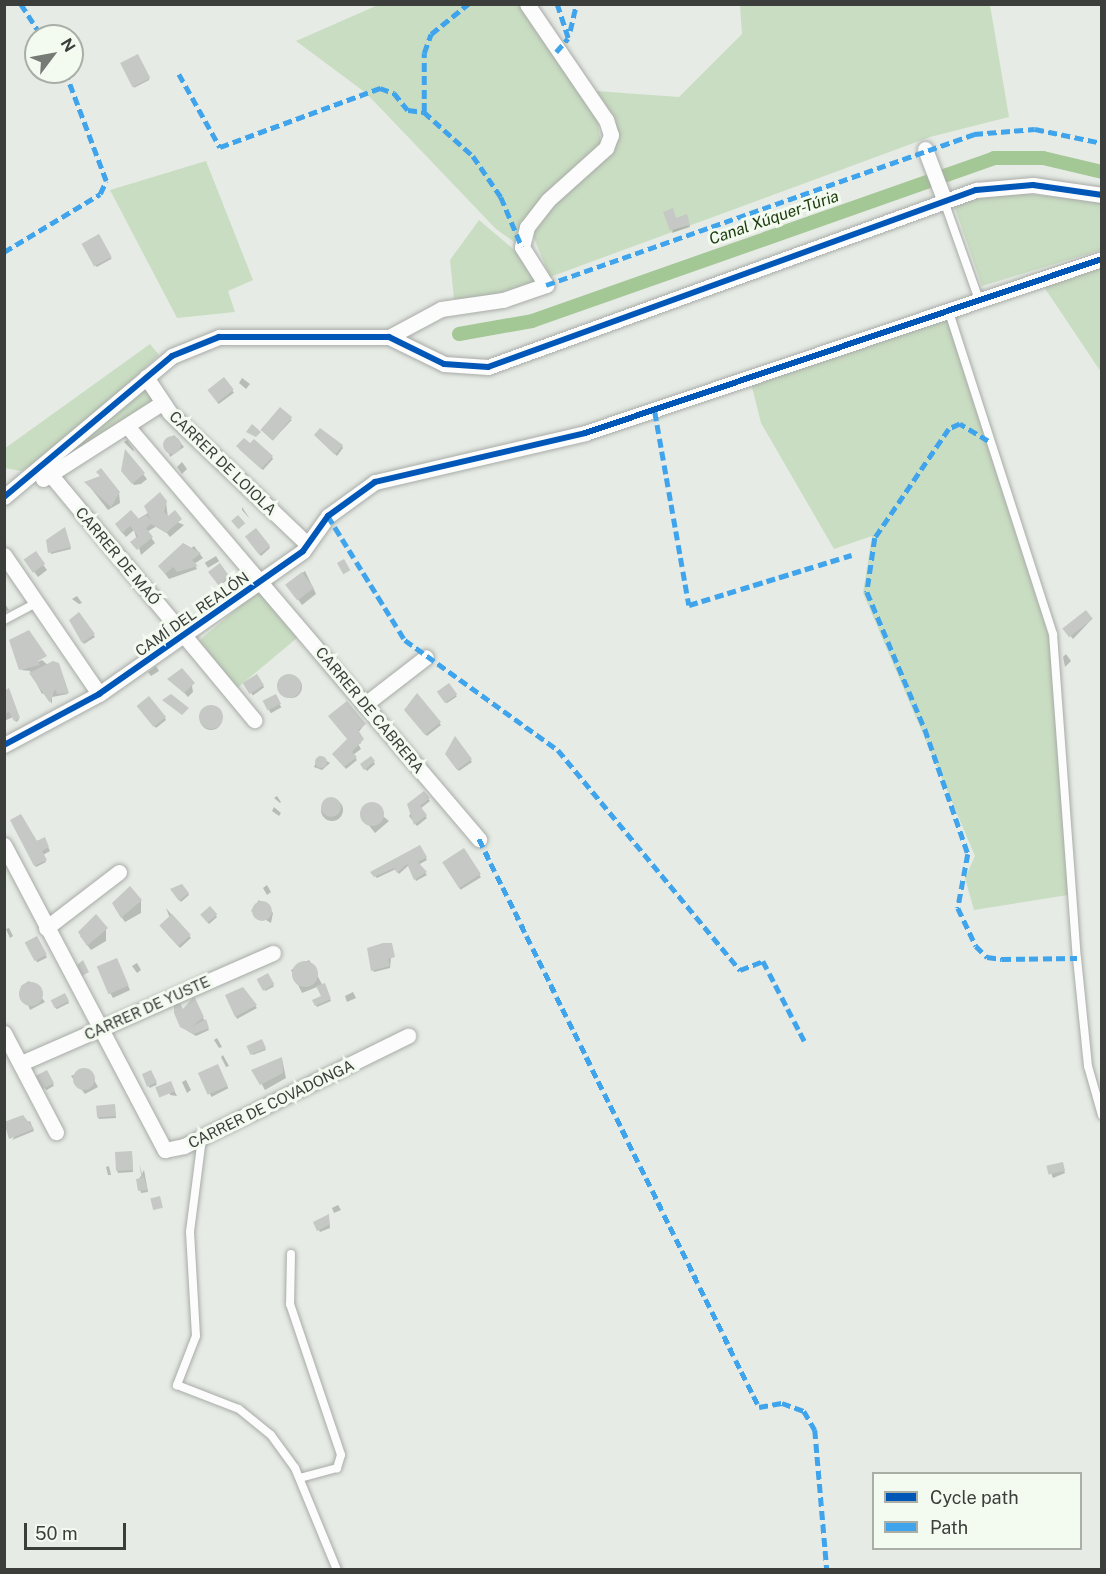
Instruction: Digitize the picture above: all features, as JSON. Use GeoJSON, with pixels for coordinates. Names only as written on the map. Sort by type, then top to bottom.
{"type":"FeatureCollection","features":[{"type":"Feature","properties":{"kind":"street"},"geometry":{"type":"LineString","coordinates":[[389,337],[441,309],[492,302],[546,285],[522,247],[527,227],[548,200],[606,148],[610,135],[606,120],[527,4]]}},
{"type":"Feature","properties":{"kind":"street"},"geometry":{"type":"LineString","coordinates":[[925,150],[944,199]]}},
{"type":"Feature","properties":{"kind":"street"},"geometry":{"type":"LineString","coordinates":[[5,497],[171,356],[219,337],[389,337],[444,364],[488,367],[944,199],[1004,185],[1067,187],[1101,195]]}},
{"type":"Feature","properties":{"kind":"street"},"geometry":{"type":"LineString","coordinates":[[948,308],[1101,259]]}},
{"type":"Feature","properties":{"kind":"street","name":"CAMÍ DEL REALÓN"},"geometry":{"type":"LineString","coordinates":[[4,745],[99,694],[263,580],[306,543],[328,516],[375,482],[585,433],[948,308]]}},
{"type":"Feature","properties":{"kind":"street","name":"CARRER DE LOIOLA"},"geometry":{"type":"LineString","coordinates":[[146,377],[162,403],[306,543]]}},
{"type":"Feature","properties":{"kind":"street"},"geometry":{"type":"LineString","coordinates":[[5,497],[50,474],[162,403]]}},
{"type":"Feature","properties":{"kind":"street","name":"CARRER DE CABRERA"},"geometry":{"type":"LineString","coordinates":[[127,426],[263,580],[364,705],[478,839]]}},
{"type":"Feature","properties":{"kind":"street","name":"CARRER DE MAÓ"},"geometry":{"type":"LineString","coordinates":[[50,474],[254,720]]}},
{"type":"Feature","properties":{"kind":"street"},"geometry":{"type":"LineString","coordinates":[[4,555],[99,694]]}},
{"type":"Feature","properties":{"kind":"street"},"geometry":{"type":"LineString","coordinates":[[364,705],[426,657]]}},
{"type":"Feature","properties":{"kind":"street","name":"CARRER DE COVADONGA"},"geometry":{"type":"LineString","coordinates":[[4,845],[99,1030],[165,1150],[202,1138],[408,1036]]}},
{"type":"Feature","properties":{"kind":"street"},"geometry":{"type":"LineString","coordinates":[[46,928],[119,872]]}},
{"type":"Feature","properties":{"kind":"street","name":"CARRER DE YUSTE"},"geometry":{"type":"LineString","coordinates":[[21,1063],[273,953]]}},
{"type":"Feature","properties":{"kind":"street"},"geometry":{"type":"LineString","coordinates":[[4,1033],[56,1132]]}},
{"type":"Feature","properties":{"kind":"lane"},"geometry":{"type":"LineString","coordinates":[[944,199],[978,297]]}},
{"type":"Feature","properties":{"kind":"lane"},"geometry":{"type":"LineString","coordinates":[[948,308],[1053,634],[1077,958],[1088,1066],[1101,1115]]}},
{"type":"Feature","properties":{"kind":"lane"},"geometry":{"type":"LineString","coordinates":[[4,620],[36,603]]}},
{"type":"Feature","properties":{"kind":"lane"},"geometry":{"type":"LineString","coordinates":[[202,1138],[190,1232],[196,1336],[177,1385],[256,1420],[300,1478],[337,1569]]}},
{"type":"Feature","properties":{"kind":"lane"},"geometry":{"type":"LineString","coordinates":[[291,1254],[290,1304],[341,1455],[337,1468],[300,1478]]}},
{"type":"Feature","properties":{"kind":"green space"},"geometry":{"type":"Polygon","coordinates":[[[378,5],[521,5],[597,117],[601,144],[553,191],[524,249],[496,229],[366,93],[296,41],[378,5]]]}},
{"type":"Feature","properties":{"kind":"green space"},"geometry":{"type":"Polygon","coordinates":[[[740,5],[990,5],[1009,117],[930,137],[550,277],[534,238],[535,224],[616,137],[616,120],[596,91],[679,97],[742,34],[740,5]]]}},
{"type":"Feature","properties":{"kind":"green space"},"geometry":{"type":"Polygon","coordinates":[[[206,161],[253,280],[228,291],[235,312],[177,318],[110,190],[206,161]]]}},
{"type":"Feature","properties":{"kind":"green space"},"geometry":{"type":"Polygon","coordinates":[[[1020,193],[1101,202],[1101,250],[982,286],[954,205],[985,194],[1020,193]]]}},
{"type":"Feature","properties":{"kind":"green space"},"geometry":{"type":"Polygon","coordinates":[[[479,220],[525,259],[535,282],[487,297],[454,299],[450,260],[479,220]]]}},
{"type":"Feature","properties":{"kind":"green space"},"geometry":{"type":"Polygon","coordinates":[[[1101,265],[1101,372],[1044,287],[1101,265]]]}},
{"type":"Feature","properties":{"kind":"green space"},"geometry":{"type":"Polygon","coordinates":[[[946,317],[1052,646],[1068,895],[974,910],[965,878],[975,856],[863,593],[872,536],[834,549],[761,423],[751,383],[946,317]]]}},
{"type":"Feature","properties":{"kind":"green space"},"geometry":{"type":"Polygon","coordinates":[[[150,344],[159,355],[50,455],[21,471],[5,468],[4,449],[150,344]]]}},
{"type":"Feature","properties":{"kind":"green space"},"geometry":{"type":"Polygon","coordinates":[[[145,385],[157,406],[25,482],[145,385]]]}},
{"type":"Feature","properties":{"kind":"green space"},"geometry":{"type":"Polygon","coordinates":[[[258,591],[297,638],[237,688],[198,641],[258,591]]]}},
{"type":"Feature","properties":{"kind":"building"},"geometry":{"type":"Polygon","coordinates":[[[138,54],[150,78],[132,87],[120,63],[138,54]]]}},
{"type":"Feature","properties":{"kind":"building"},"geometry":{"type":"Polygon","coordinates":[[[673,208],[676,218],[687,214],[690,225],[670,231],[663,212],[673,208]]]}},
{"type":"Feature","properties":{"kind":"building"},"geometry":{"type":"Polygon","coordinates":[[[99,234],[112,257],[94,266],[82,244],[99,234]]]}},
{"type":"Feature","properties":{"kind":"building"},"geometry":{"type":"Polygon","coordinates":[[[224,377],[234,390],[217,403],[207,390],[224,377]]]}},
{"type":"Feature","properties":{"kind":"building"},"geometry":{"type":"Polygon","coordinates":[[[280,407],[292,417],[273,440],[261,430],[280,407]]]}},
{"type":"Feature","properties":{"kind":"building"},"geometry":{"type":"Polygon","coordinates":[[[252,424],[261,432],[256,437],[246,432],[252,424]]]}},
{"type":"Feature","properties":{"kind":"building"},"geometry":{"type":"Polygon","coordinates":[[[320,428],[343,445],[335,455],[314,435],[320,428]]]}},
{"type":"Feature","properties":{"kind":"building"},"geometry":{"type":"Polygon","coordinates":[[[168,436],[176,436],[181,441],[179,452],[168,454],[163,449],[163,441],[168,436]]]}},
{"type":"Feature","properties":{"kind":"building"},"geometry":{"type":"Polygon","coordinates":[[[244,438],[250,443],[254,439],[273,456],[261,469],[236,446],[244,438]]]}},
{"type":"Feature","properties":{"kind":"building"},"geometry":{"type":"Polygon","coordinates":[[[125,449],[145,473],[132,484],[121,471],[125,449]]]}},
{"type":"Feature","properties":{"kind":"building"},"geometry":{"type":"Polygon","coordinates":[[[101,468],[120,492],[111,507],[84,482],[100,476],[96,472],[101,468]]]}},
{"type":"Feature","properties":{"kind":"building"},"geometry":{"type":"Polygon","coordinates":[[[160,492],[167,501],[164,512],[168,516],[175,510],[182,519],[166,533],[151,524],[146,528],[153,537],[137,550],[130,542],[138,536],[130,526],[122,533],[115,524],[131,510],[139,519],[146,515],[151,520],[144,506],[160,492]]]}},
{"type":"Feature","properties":{"kind":"building"},"geometry":{"type":"Polygon","coordinates":[[[238,515],[245,523],[238,529],[231,521],[238,515]]]}},
{"type":"Feature","properties":{"kind":"building"},"geometry":{"type":"Polygon","coordinates":[[[65,527],[71,547],[48,553],[46,540],[65,527]]]}},
{"type":"Feature","properties":{"kind":"building"},"geometry":{"type":"Polygon","coordinates":[[[256,528],[270,546],[259,555],[245,537],[256,528]]]}},
{"type":"Feature","properties":{"kind":"building"},"geometry":{"type":"Polygon","coordinates":[[[183,543],[201,553],[192,560],[198,566],[177,572],[173,567],[165,574],[158,566],[183,543]]]}},
{"type":"Feature","properties":{"kind":"building"},"geometry":{"type":"Polygon","coordinates":[[[36,551],[45,564],[33,573],[24,560],[36,551]]]}},
{"type":"Feature","properties":{"kind":"building"},"geometry":{"type":"Polygon","coordinates":[[[344,559],[350,570],[343,574],[337,563],[344,559]]]}},
{"type":"Feature","properties":{"kind":"building"},"geometry":{"type":"Polygon","coordinates":[[[220,563],[229,576],[219,586],[208,572],[220,563]]]}},
{"type":"Feature","properties":{"kind":"building"},"geometry":{"type":"Polygon","coordinates":[[[302,572],[314,588],[297,601],[285,585],[302,572]]]}},
{"type":"Feature","properties":{"kind":"building"},"geometry":{"type":"Polygon","coordinates":[[[1086,610],[1093,619],[1069,637],[1062,628],[1086,610]]]}},
{"type":"Feature","properties":{"kind":"building"},"geometry":{"type":"Polygon","coordinates":[[[79,612],[95,634],[82,643],[69,620],[79,612]]]}},
{"type":"Feature","properties":{"kind":"building"},"geometry":{"type":"Polygon","coordinates":[[[29,630],[47,656],[38,661],[40,665],[19,670],[9,640],[29,630]]]}},
{"type":"Feature","properties":{"kind":"building"},"geometry":{"type":"Polygon","coordinates":[[[53,661],[59,663],[69,693],[57,694],[55,689],[50,703],[29,673],[53,661]]]}},
{"type":"Feature","properties":{"kind":"building"},"geometry":{"type":"Polygon","coordinates":[[[182,668],[195,683],[184,693],[167,679],[182,668]]]}},
{"type":"Feature","properties":{"kind":"building"},"geometry":{"type":"Polygon","coordinates":[[[257,674],[264,685],[249,694],[243,683],[257,674]]]}},
{"type":"Feature","properties":{"kind":"building"},"geometry":{"type":"Polygon","coordinates":[[[289,674],[294,675],[300,681],[300,691],[294,697],[289,698],[284,697],[278,691],[277,686],[278,681],[284,675],[289,674]]]}},
{"type":"Feature","properties":{"kind":"building"},"geometry":{"type":"Polygon","coordinates":[[[449,683],[457,694],[445,703],[437,692],[449,683]]]}},
{"type":"Feature","properties":{"kind":"building"},"geometry":{"type":"Polygon","coordinates":[[[9,688],[20,718],[14,721],[9,712],[4,714],[4,691],[9,688]]]}},
{"type":"Feature","properties":{"kind":"building"},"geometry":{"type":"Polygon","coordinates":[[[417,693],[441,722],[425,735],[404,710],[417,693]]]}},
{"type":"Feature","properties":{"kind":"building"},"geometry":{"type":"Polygon","coordinates":[[[171,694],[189,708],[182,715],[162,700],[171,694]]]}},
{"type":"Feature","properties":{"kind":"building"},"geometry":{"type":"Polygon","coordinates":[[[276,694],[281,704],[268,711],[263,701],[276,694]]]}},
{"type":"Feature","properties":{"kind":"building"},"geometry":{"type":"Polygon","coordinates":[[[149,696],[166,717],[154,727],[137,706],[149,696]]]}},
{"type":"Feature","properties":{"kind":"building"},"geometry":{"type":"Polygon","coordinates":[[[347,701],[366,724],[358,730],[364,739],[352,752],[357,757],[344,767],[332,754],[347,739],[328,716],[347,701]]]}},
{"type":"Feature","properties":{"kind":"building"},"geometry":{"type":"Polygon","coordinates":[[[211,705],[216,706],[222,712],[222,722],[216,728],[211,729],[206,728],[200,722],[199,717],[200,712],[206,706],[211,705]]]}},
{"type":"Feature","properties":{"kind":"building"},"geometry":{"type":"Polygon","coordinates":[[[455,736],[472,759],[457,770],[445,754],[455,736]]]}},
{"type":"Feature","properties":{"kind":"building"},"geometry":{"type":"Polygon","coordinates":[[[323,756],[326,757],[326,767],[319,768],[316,767],[315,760],[316,757],[323,756]]]}},
{"type":"Feature","properties":{"kind":"building"},"geometry":{"type":"Polygon","coordinates":[[[371,756],[375,761],[364,770],[360,764],[371,756]]]}},
{"type":"Feature","properties":{"kind":"building"},"geometry":{"type":"Polygon","coordinates":[[[424,791],[430,798],[420,806],[427,815],[414,825],[407,804],[424,791]]]}},
{"type":"Feature","properties":{"kind":"building"},"geometry":{"type":"Polygon","coordinates":[[[331,797],[338,800],[341,807],[338,814],[331,817],[324,814],[321,807],[324,800],[331,797]]]}},
{"type":"Feature","properties":{"kind":"building"},"geometry":{"type":"Polygon","coordinates":[[[372,802],[377,803],[383,809],[383,819],[377,825],[372,826],[367,825],[361,819],[360,814],[361,809],[367,803],[372,802]]]}},
{"type":"Feature","properties":{"kind":"building"},"geometry":{"type":"Polygon","coordinates":[[[21,814],[37,841],[45,837],[49,847],[42,851],[47,860],[34,866],[10,820],[21,814]]]}},
{"type":"Feature","properties":{"kind":"building"},"geometry":{"type":"Polygon","coordinates":[[[420,845],[427,857],[418,862],[427,872],[414,880],[407,864],[397,873],[394,868],[374,877],[370,872],[420,845]]]}},
{"type":"Feature","properties":{"kind":"building"},"geometry":{"type":"Polygon","coordinates":[[[464,848],[481,874],[459,888],[442,862],[464,848]]]}},
{"type":"Feature","properties":{"kind":"building"},"geometry":{"type":"Polygon","coordinates":[[[182,884],[189,893],[179,901],[170,889],[182,884]]]}},
{"type":"Feature","properties":{"kind":"building"},"geometry":{"type":"Polygon","coordinates":[[[130,886],[142,900],[121,918],[112,903],[130,886]]]}},
{"type":"Feature","properties":{"kind":"building"},"geometry":{"type":"Polygon","coordinates":[[[258,901],[266,901],[272,907],[272,915],[266,921],[258,921],[252,915],[252,907],[258,901]]]}},
{"type":"Feature","properties":{"kind":"building"},"geometry":{"type":"Polygon","coordinates":[[[210,906],[217,914],[207,923],[200,915],[210,906]]]}},
{"type":"Feature","properties":{"kind":"building"},"geometry":{"type":"Polygon","coordinates":[[[96,914],[108,928],[87,946],[78,932],[96,914]]]}},
{"type":"Feature","properties":{"kind":"building"},"geometry":{"type":"Polygon","coordinates":[[[172,914],[191,935],[178,946],[159,925],[172,914]]]}},
{"type":"Feature","properties":{"kind":"building"},"geometry":{"type":"Polygon","coordinates":[[[37,936],[47,955],[34,961],[25,943],[37,936]]]}},
{"type":"Feature","properties":{"kind":"building"},"geometry":{"type":"Polygon","coordinates":[[[392,943],[395,957],[388,959],[390,966],[371,971],[367,948],[392,943]]]}},
{"type":"Feature","properties":{"kind":"building"},"geometry":{"type":"Polygon","coordinates":[[[117,958],[129,986],[108,994],[97,967],[117,958]]]}},
{"type":"Feature","properties":{"kind":"building"},"geometry":{"type":"Polygon","coordinates":[[[83,960],[89,972],[82,976],[77,965],[83,960]]]}},
{"type":"Feature","properties":{"kind":"building"},"geometry":{"type":"Polygon","coordinates":[[[305,961],[314,965],[318,974],[314,983],[305,987],[296,983],[292,974],[296,965],[305,961]]]}},
{"type":"Feature","properties":{"kind":"building"},"geometry":{"type":"Polygon","coordinates":[[[268,973],[274,984],[263,991],[257,979],[268,973]]]}},
{"type":"Feature","properties":{"kind":"building"},"geometry":{"type":"Polygon","coordinates":[[[31,982],[36,983],[42,989],[42,999],[36,1005],[31,1006],[26,1005],[20,999],[19,994],[20,989],[26,983],[31,982]]]}},
{"type":"Feature","properties":{"kind":"building"},"geometry":{"type":"Polygon","coordinates":[[[325,983],[331,999],[315,1006],[312,1000],[321,996],[316,986],[325,983]]]}},
{"type":"Feature","properties":{"kind":"building"},"geometry":{"type":"Polygon","coordinates":[[[243,987],[257,1005],[235,1017],[225,995],[243,987]]]}},
{"type":"Feature","properties":{"kind":"building"},"geometry":{"type":"Polygon","coordinates":[[[65,993],[69,1001],[55,1008],[51,1000],[65,993]]]}},
{"type":"Feature","properties":{"kind":"building"},"geometry":{"type":"Polygon","coordinates":[[[194,996],[204,1017],[191,1027],[206,1019],[209,1028],[194,1034],[180,1027],[174,1013],[174,1005],[180,1003],[183,1009],[194,996]]]}},
{"type":"Feature","properties":{"kind":"building"},"geometry":{"type":"Polygon","coordinates":[[[262,1039],[266,1048],[251,1055],[246,1046],[262,1039]]]}},
{"type":"Feature","properties":{"kind":"building"},"geometry":{"type":"Polygon","coordinates":[[[282,1057],[283,1073],[260,1085],[251,1070],[282,1057]]]}},
{"type":"Feature","properties":{"kind":"building"},"geometry":{"type":"Polygon","coordinates":[[[218,1064],[228,1086],[208,1095],[198,1073],[218,1064]]]}},
{"type":"Feature","properties":{"kind":"building"},"geometry":{"type":"Polygon","coordinates":[[[84,1068],[92,1071],[95,1079],[92,1087],[84,1090],[76,1087],[73,1079],[76,1071],[84,1068]]]}},
{"type":"Feature","properties":{"kind":"building"},"geometry":{"type":"Polygon","coordinates":[[[47,1070],[54,1083],[43,1089],[36,1076],[47,1070]]]}},
{"type":"Feature","properties":{"kind":"building"},"geometry":{"type":"Polygon","coordinates":[[[151,1070],[157,1082],[147,1087],[142,1074],[151,1070]]]}},
{"type":"Feature","properties":{"kind":"building"},"geometry":{"type":"Polygon","coordinates":[[[171,1081],[175,1091],[159,1098],[155,1087],[171,1081]]]}},
{"type":"Feature","properties":{"kind":"building"},"geometry":{"type":"Polygon","coordinates":[[[115,1104],[116,1116],[97,1118],[96,1106],[115,1104]]]}},
{"type":"Feature","properties":{"kind":"building"},"geometry":{"type":"Polygon","coordinates":[[[23,1115],[34,1129],[9,1139],[4,1122],[23,1115]]]}},
{"type":"Feature","properties":{"kind":"building"},"geometry":{"type":"Polygon","coordinates":[[[132,1151],[133,1170],[116,1171],[115,1152],[132,1151]]]}},
{"type":"Feature","properties":{"kind":"building"},"geometry":{"type":"Polygon","coordinates":[[[1063,1162],[1065,1171],[1048,1175],[1046,1166],[1063,1162]]]}},
{"type":"Feature","properties":{"kind":"building"},"geometry":{"type":"Polygon","coordinates":[[[139,1164],[148,1190],[138,1191],[136,1179],[142,1178],[139,1164]]]}},
{"type":"Feature","properties":{"kind":"building"},"geometry":{"type":"Polygon","coordinates":[[[160,1196],[163,1208],[153,1210],[150,1198],[160,1196]]]}},
{"type":"Feature","properties":{"kind":"building"},"geometry":{"type":"Polygon","coordinates":[[[329,1214],[329,1225],[317,1231],[313,1222],[329,1214]]]}},
{"type":"Feature","properties":{"kind":"waterway","name":"Canal Xúquer-Túria"},"geometry":{"type":"LineString","coordinates":[[459,334],[532,321],[994,158],[1043,158],[1102,172]]}},
{"type":"Feature","properties":{"kind":"marked path"},"geometry":{"type":"LineString","coordinates":[[21,4],[34,24]]}},
{"type":"Feature","properties":{"kind":"marked path"},"geometry":{"type":"LineString","coordinates":[[424,112],[424,53],[431,34],[468,4]]}},
{"type":"Feature","properties":{"kind":"marked path"},"geometry":{"type":"LineString","coordinates":[[556,52],[568,38],[557,4]]}},
{"type":"Feature","properties":{"kind":"marked path"},"geometry":{"type":"LineString","coordinates":[[570,31],[576,4]]}},
{"type":"Feature","properties":{"kind":"marked path"},"geometry":{"type":"LineString","coordinates":[[179,74],[220,147],[380,88],[394,93],[408,110],[424,112],[473,156],[501,197],[522,247]]}},
{"type":"Feature","properties":{"kind":"marked path"},"geometry":{"type":"LineString","coordinates":[[4,252],[100,194],[106,181],[70,84]]}},
{"type":"Feature","properties":{"kind":"marked path"},"geometry":{"type":"LineString","coordinates":[[546,285],[974,134],[1035,129],[1102,143]]}},
{"type":"Feature","properties":{"kind":"marked path"},"geometry":{"type":"LineString","coordinates":[[655,412],[689,605],[852,555]]}},
{"type":"Feature","properties":{"kind":"marked path"},"geometry":{"type":"LineString","coordinates":[[988,441],[960,424],[949,429],[875,538],[867,592],[925,729],[968,854],[958,908],[976,946],[987,957],[1002,959],[1077,958]]}},
{"type":"Feature","properties":{"kind":"marked path"},"geometry":{"type":"LineString","coordinates":[[328,516],[405,640],[558,750],[740,970],[763,961],[805,1042]]}},
{"type":"Feature","properties":{"kind":"marked path"},"geometry":{"type":"LineString","coordinates":[[479,839],[759,1407],[782,1403],[804,1411],[815,1430],[827,1570]]}},
{"type":"Feature","properties":{"kind":"cycle path"},"geometry":{"type":"LineString","coordinates":[[4,497],[172,356],[219,337],[389,337],[444,364],[488,367],[976,190],[1033,185],[1102,195]]}},
{"type":"Feature","properties":{"kind":"cycle path"},"geometry":{"type":"LineString","coordinates":[[4,745],[99,694],[303,551],[328,516],[375,482],[585,433],[1102,259]]}}]}
